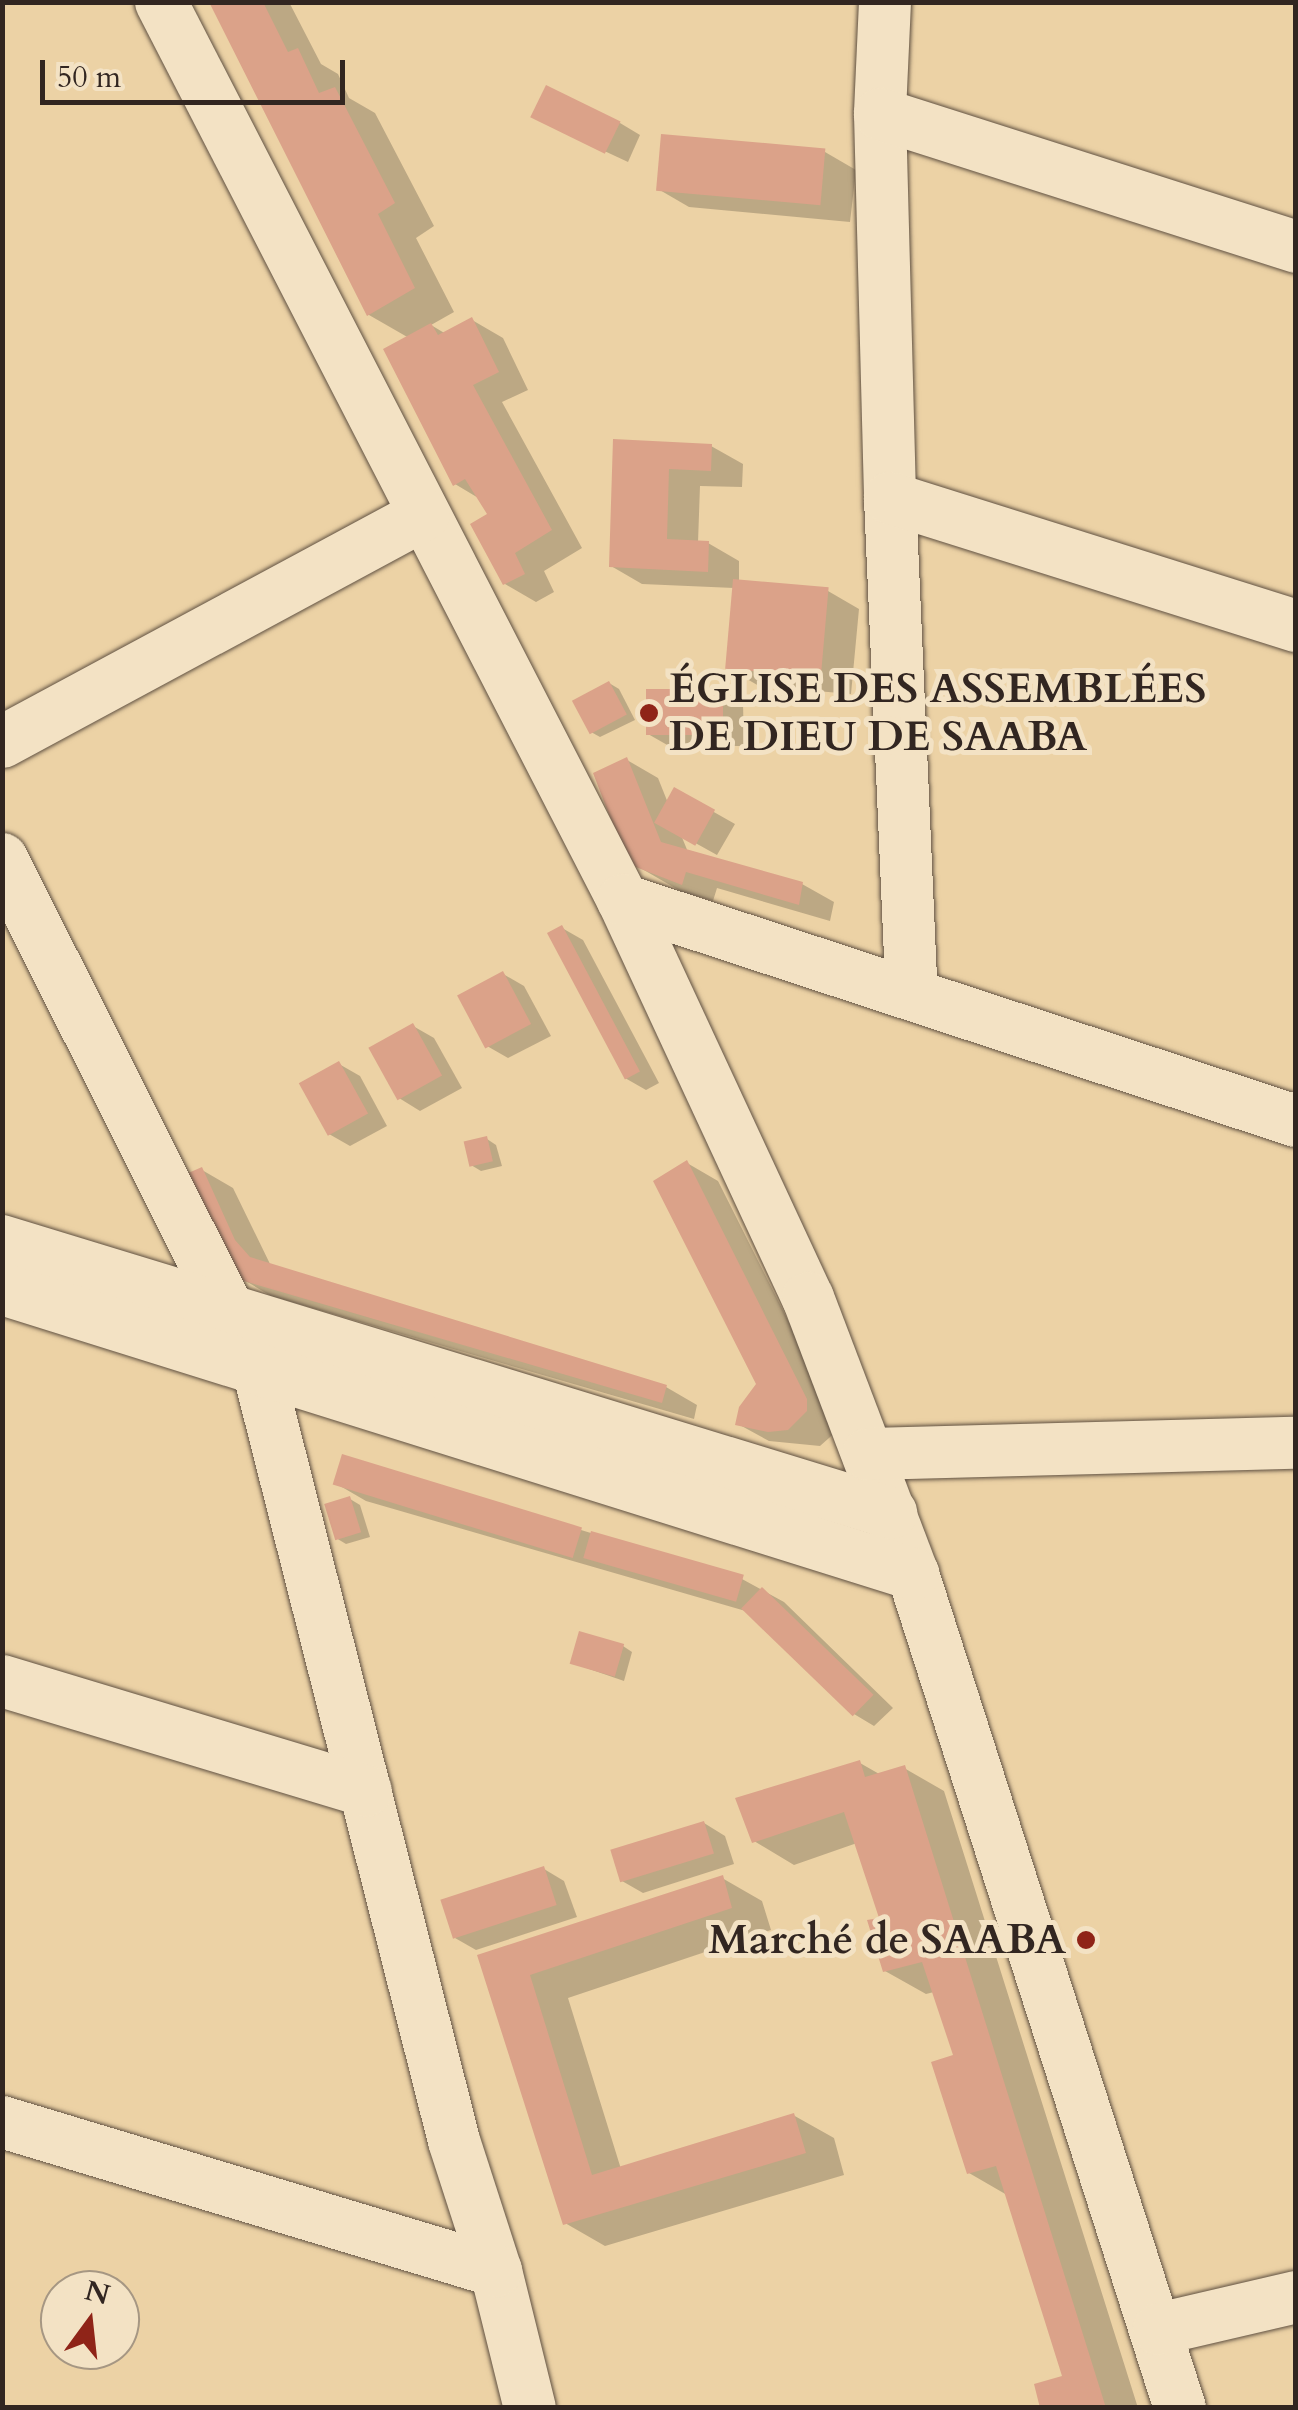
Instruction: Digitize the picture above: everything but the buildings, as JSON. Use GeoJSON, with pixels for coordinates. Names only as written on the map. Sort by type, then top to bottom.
{"type":"FeatureCollection","features":[{"type":"Feature","properties":{"kind":"street"},"geometry":{"type":"LineString","coordinates":[[160,2],[623,900],[808,1298],[913,1574],[1158,2328],[1180,2408]]}},
{"type":"Feature","properties":{"kind":"street"},"geometry":{"type":"LineString","coordinates":[[885,2],[880,114],[890,498],[912,993]]}},
{"type":"Feature","properties":{"kind":"street"},"geometry":{"type":"LineString","coordinates":[[880,114],[1296,247]]}},
{"type":"Feature","properties":{"kind":"street"},"geometry":{"type":"LineString","coordinates":[[890,498],[1296,626]]}},
{"type":"Feature","properties":{"kind":"street"},"geometry":{"type":"LineString","coordinates":[[2,742],[424,515]]}},
{"type":"Feature","properties":{"kind":"street"},"geometry":{"type":"LineString","coordinates":[[2,859],[258,1368],[454,2141],[496,2272],[530,2408]]}},
{"type":"Feature","properties":{"kind":"street"},"geometry":{"type":"LineString","coordinates":[[623,900],[1296,1120]]}},
{"type":"Feature","properties":{"kind":"street"},"geometry":{"type":"LineString","coordinates":[[4,1257],[234,1315],[892,1513]]}},
{"type":"Feature","properties":{"kind":"street"},"geometry":{"type":"LineString","coordinates":[[4,1257],[258,1368],[913,1574]]}},
{"type":"Feature","properties":{"kind":"street"},"geometry":{"type":"LineString","coordinates":[[868,1454],[1296,1444]]}},
{"type":"Feature","properties":{"kind":"street"},"geometry":{"type":"LineString","coordinates":[[2,1681],[366,1791]]}},
{"type":"Feature","properties":{"kind":"street"},"geometry":{"type":"LineString","coordinates":[[2,2122],[496,2272]]}},
{"type":"Feature","properties":{"kind":"street"},"geometry":{"type":"LineString","coordinates":[[1158,2328],[1296,2297]]}},
{"type":"Feature","properties":{"kind":"place","name":"ÉGLISE DES ASSEMBLÉES DE DIEU DE SAABA"},"geometry":{"type":"Point","coordinates":[649,713]}},
{"type":"Feature","properties":{"kind":"place","name":"Marché de SAABA"},"geometry":{"type":"Point","coordinates":[1086,1940]}}]}
